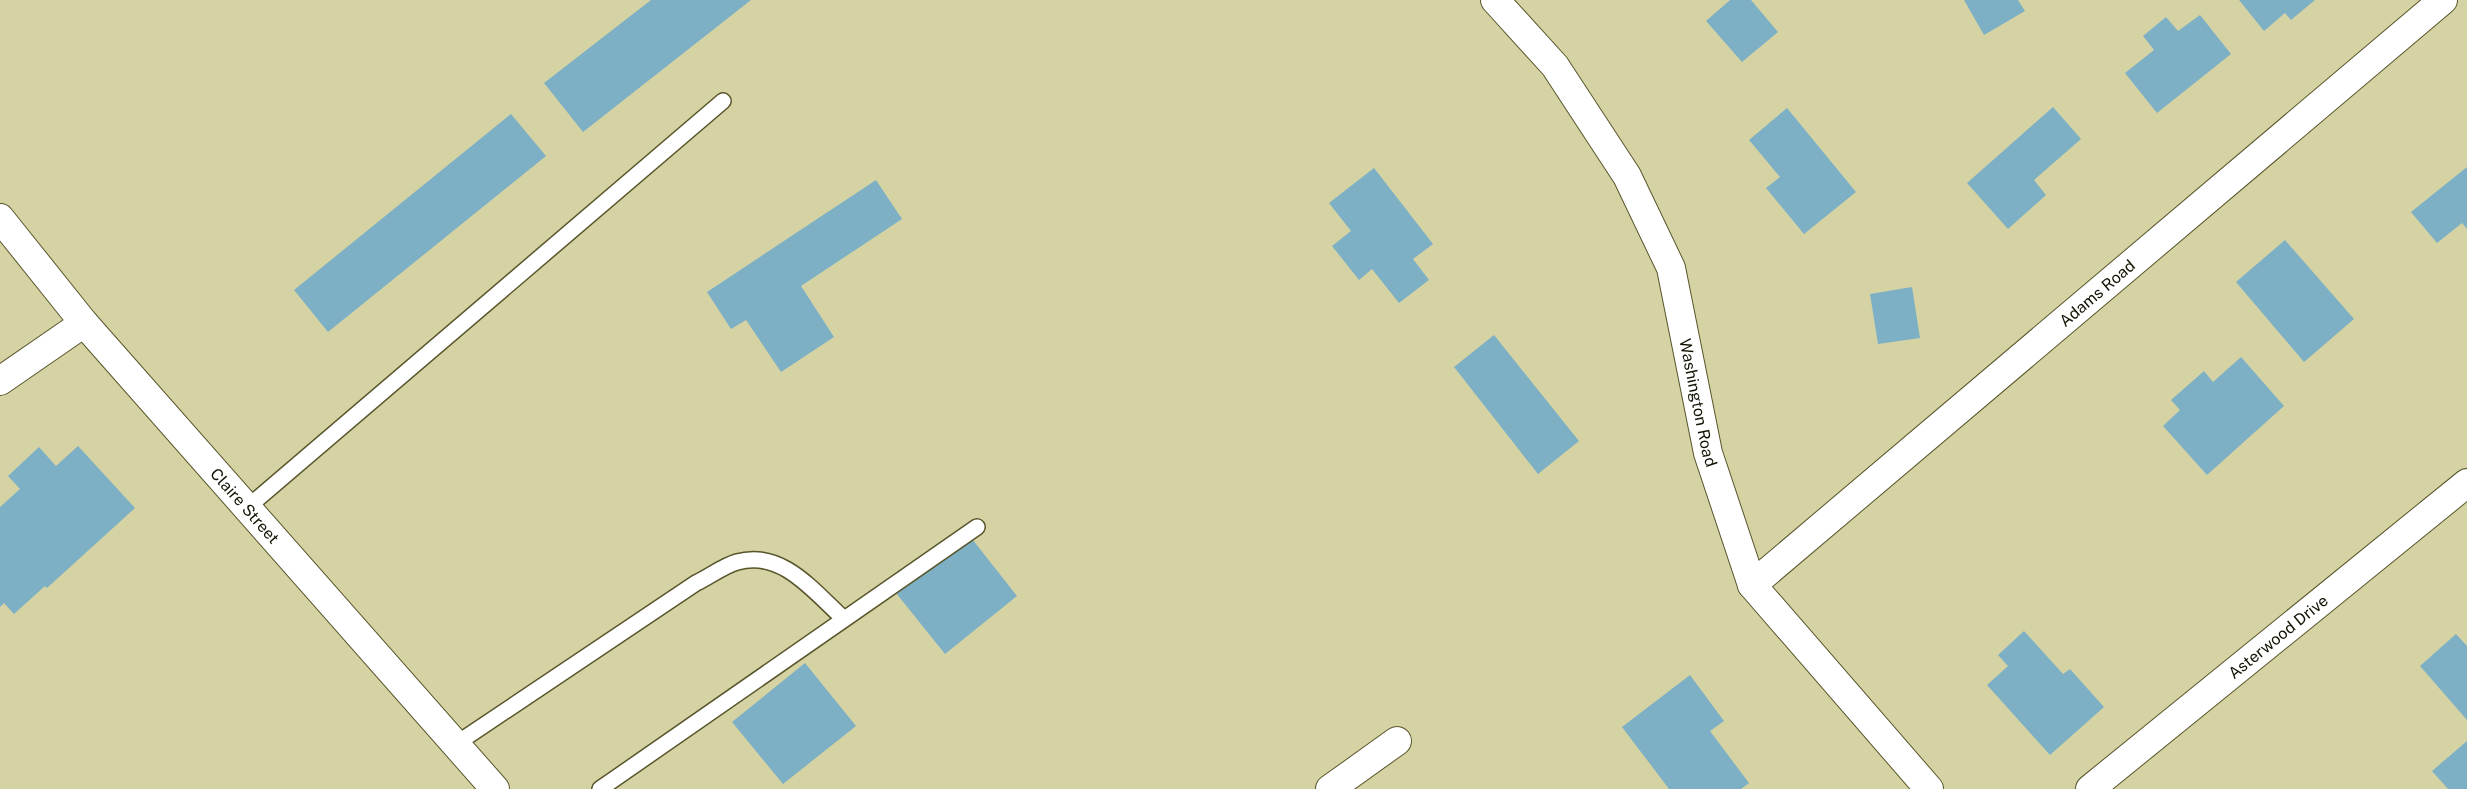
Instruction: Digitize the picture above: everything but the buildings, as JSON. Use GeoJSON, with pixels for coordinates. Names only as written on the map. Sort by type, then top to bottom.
{"type":"FeatureCollection","features":[{"type":"Feature","properties":{"kind":"street","name":"Washington Road"},"geometry":{"type":"LineString","coordinates":[[1494,0],[1555,66],[1622,168],[1671,268],[1708,453],[1752,585],[1929,789]]}},
{"type":"Feature","properties":{"kind":"street","name":"Adams Road"},"geometry":{"type":"LineString","coordinates":[[1752,585],[2443,0]]}},
{"type":"Feature","properties":{"kind":"street","name":"Claire Street"},"geometry":{"type":"LineString","coordinates":[[0,218],[84,322],[495,789]]}},
{"type":"Feature","properties":{"kind":"street"},"geometry":{"type":"LineString","coordinates":[[0,381],[84,322]]}},
{"type":"Feature","properties":{"kind":"street","name":"Asterwood Drive"},"geometry":{"type":"LineString","coordinates":[[2090,789],[2467,483]]}},
{"type":"Feature","properties":{"kind":"street"},"geometry":{"type":"LineString","coordinates":[[1330,789],[1397,741]]}},
{"type":"Feature","properties":{"kind":"lane"},"geometry":{"type":"LineString","coordinates":[[248,507],[723,101]]}},
{"type":"Feature","properties":{"kind":"lane"},"geometry":{"type":"LineString","coordinates":[[600,789],[977,526]]}},
{"type":"Feature","properties":{"kind":"lane"},"geometry":{"type":"LineString","coordinates":[[456,744],[696,583],[737,562],[765,559],[790,570],[844,619]]}}]}
